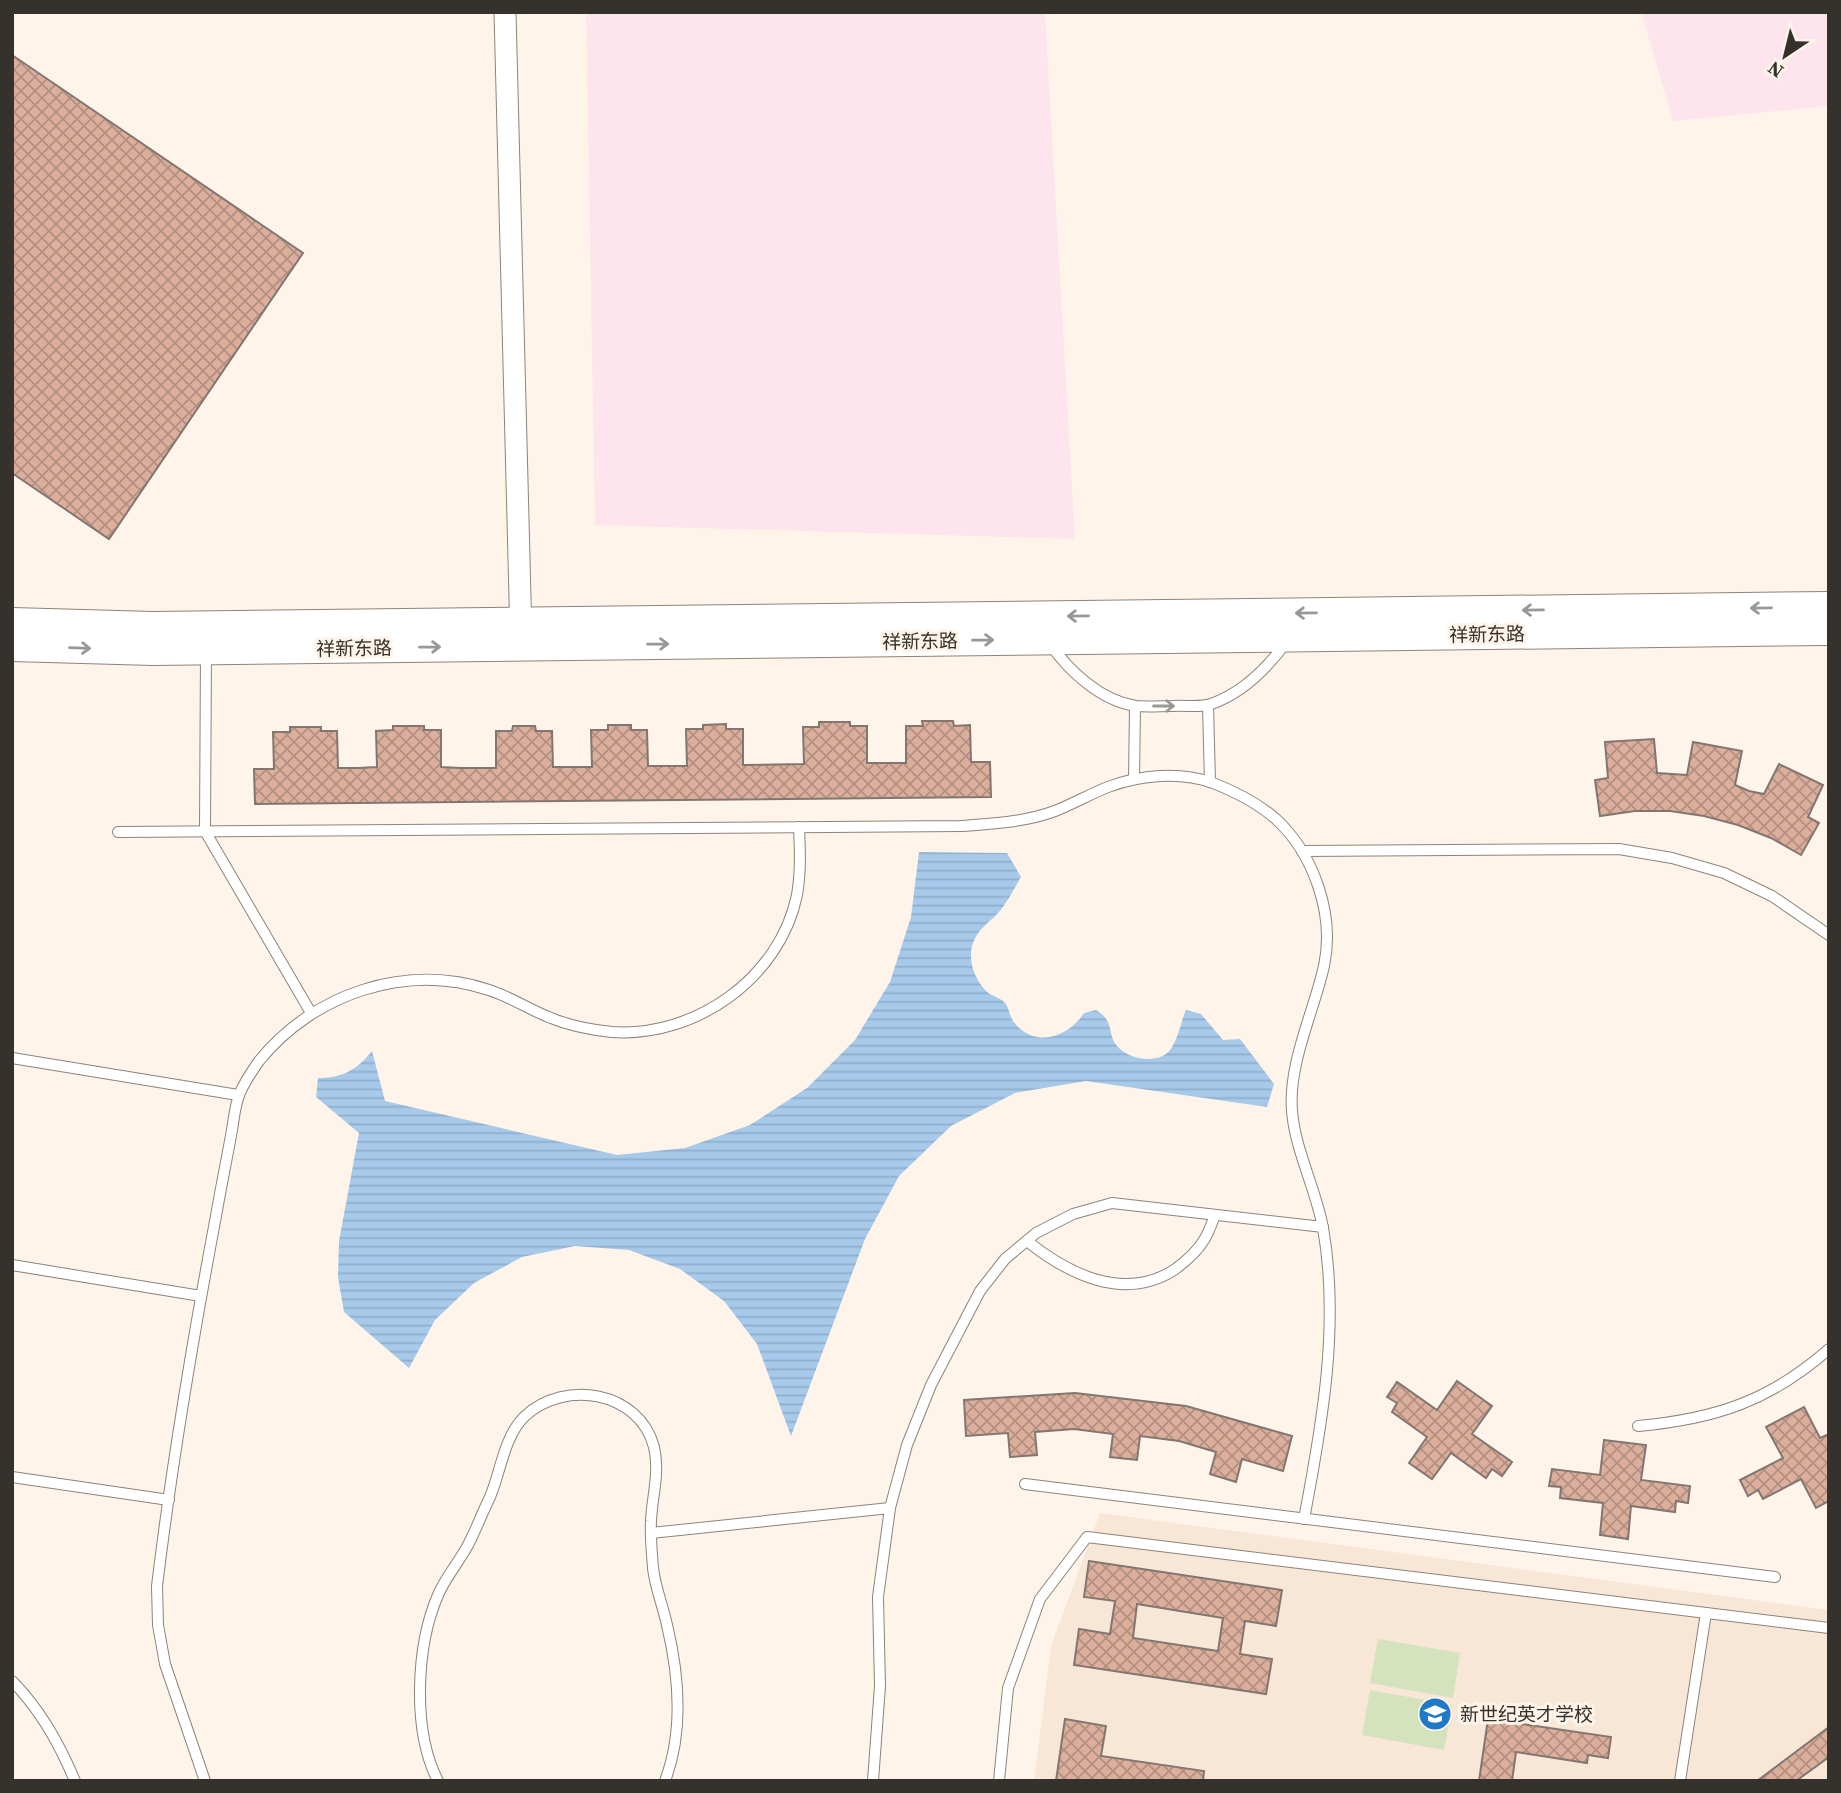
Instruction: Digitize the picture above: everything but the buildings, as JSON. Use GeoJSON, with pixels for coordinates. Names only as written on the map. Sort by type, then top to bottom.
{"type":"FeatureCollection","features":[{"type":"Feature","properties":{"kind":"street"},"geometry":{"type":"LineString","coordinates":[[505,12],[521,634]]}},
{"type":"Feature","properties":{"kind":"street","name":"祥新东路"},"geometry":{"type":"LineString","coordinates":[[12,646],[206,638],[1829,607]]}},
{"type":"Feature","properties":{"kind":"street","name":"祥新东路"},"geometry":{"type":"LineString","coordinates":[[12,623],[206,638]]}},
{"type":"Feature","properties":{"kind":"street","name":"祥新东路"},"geometry":{"type":"LineString","coordinates":[[521,634],[1046,639],[1829,630]]}},
{"type":"Feature","properties":{"kind":"lane"},"geometry":{"type":"LineString","coordinates":[[1046,639],[1084,681],[1117,700],[1135,706],[1209,705],[1246,684],[1270,662],[1290,636]]}},
{"type":"Feature","properties":{"kind":"lane"},"geometry":{"type":"LineString","coordinates":[[206,638],[205,831],[311,1013]]}},
{"type":"Feature","properties":{"kind":"lane"},"geometry":{"type":"LineString","coordinates":[[1209,705],[1210,782]]}},
{"type":"Feature","properties":{"kind":"lane"},"geometry":{"type":"LineString","coordinates":[[1134,779],[1135,706]]}},
{"type":"Feature","properties":{"kind":"lane"},"geometry":{"type":"LineString","coordinates":[[118,832],[992,824],[1053,812],[1107,787],[1134,779],[1159,776],[1210,782],[1246,797],[1277,821],[1302,851],[1319,886],[1326,924],[1325,963],[1293,1079],[1292,1109],[1296,1140],[1307,1168],[1323,1227],[1329,1284],[1327,1363],[1319,1441],[1304,1519]]}},
{"type":"Feature","properties":{"kind":"lane"},"geometry":{"type":"LineString","coordinates":[[205,1781],[165,1664],[158,1625],[157,1586],[201,1296],[239,1095],[258,1063],[282,1036],[311,1013],[344,996],[379,985],[416,980],[453,981],[489,989],[552,1019],[583,1028],[615,1032],[647,1031],[682,1023],[714,1008],[743,987],[766,961],[785,931],[796,897],[801,862],[799,827]]}},
{"type":"Feature","properties":{"kind":"lane"},"geometry":{"type":"LineString","coordinates":[[1302,851],[1619,849],[1672,858],[1724,873],[1772,896],[1829,935]]}},
{"type":"Feature","properties":{"kind":"lane"},"geometry":{"type":"LineString","coordinates":[[12,1058],[239,1095]]}},
{"type":"Feature","properties":{"kind":"lane"},"geometry":{"type":"LineString","coordinates":[[873,1781],[880,1686],[878,1597],[890,1508],[907,1445],[931,1385],[980,1291],[1005,1259],[1037,1233],[1073,1214],[1112,1203],[1323,1227]]}},
{"type":"Feature","properties":{"kind":"lane"},"geometry":{"type":"LineString","coordinates":[[1027,1241],[1050,1260],[1076,1274],[1105,1283],[1135,1285],[1162,1278],[1185,1262],[1204,1241],[1215,1215]]}},
{"type":"Feature","properties":{"kind":"lane"},"geometry":{"type":"LineString","coordinates":[[12,1265],[201,1296]]}},
{"type":"Feature","properties":{"kind":"lane"},"geometry":{"type":"LineString","coordinates":[[1638,1426],[1683,1422],[1727,1411],[1769,1392],[1807,1368],[1829,1349]]}},
{"type":"Feature","properties":{"kind":"lane"},"geometry":{"type":"LineString","coordinates":[[438,1781],[423,1732],[419,1685],[424,1639],[438,1594],[467,1545],[491,1493],[509,1439],[524,1417],[545,1401],[570,1393],[597,1395],[621,1405],[641,1423],[653,1446],[657,1472],[651,1521],[653,1571],[673,1647],[677,1685],[676,1733],[672,1763],[665,1781]]}},
{"type":"Feature","properties":{"kind":"lane"},"geometry":{"type":"LineString","coordinates":[[12,1476],[169,1500]]}},
{"type":"Feature","properties":{"kind":"lane"},"geometry":{"type":"LineString","coordinates":[[1025,1484],[1775,1577]]}},
{"type":"Feature","properties":{"kind":"lane"},"geometry":{"type":"LineString","coordinates":[[652,1533],[890,1508]]}},
{"type":"Feature","properties":{"kind":"lane"},"geometry":{"type":"LineString","coordinates":[[999,1781],[1008,1688],[1040,1599],[1087,1536],[1829,1628]]}},
{"type":"Feature","properties":{"kind":"lane"},"geometry":{"type":"LineString","coordinates":[[1680,1781],[1706,1613]]}},
{"type":"Feature","properties":{"kind":"lane"},"geometry":{"type":"LineString","coordinates":[[12,1681],[43,1718],[75,1781]]}},
{"type":"Feature","properties":{"kind":"shaded area"},"geometry":{"type":"Polygon","coordinates":[[[586,12],[1045,12],[1075,539],[595,525],[586,12]]]}},
{"type":"Feature","properties":{"kind":"shaded area"},"geometry":{"type":"Polygon","coordinates":[[[1641,12],[1829,12],[1829,106],[1673,121],[1641,12]]]}},
{"type":"Feature","properties":{"kind":"shaded area","name":"新世纪英才学校"},"geometry":{"type":"Polygon","coordinates":[[[1100,1513],[1829,1610],[1829,1781],[1034,1781],[1051,1646],[1100,1513]]]}},
{"type":"Feature","properties":{"kind":"green space"},"geometry":{"type":"Polygon","coordinates":[[[1378,1639],[1460,1653],[1453,1698],[1370,1683],[1378,1639]]]}},
{"type":"Feature","properties":{"kind":"green space"},"geometry":{"type":"Polygon","coordinates":[[[1370,1690],[1452,1705],[1444,1750],[1362,1735],[1370,1690]]]}},
{"type":"Feature","properties":{"kind":"water"},"geometry":{"type":"Polygon","coordinates":[[[919,852],[1007,853],[1021,877],[1001,909],[977,935],[971,958],[973,970],[982,987],[1006,1004],[1013,1021],[1021,1030],[1031,1035],[1050,1037],[1069,1029],[1084,1013],[1096,1010],[1109,1024],[1118,1047],[1138,1058],[1154,1059],[1167,1053],[1172,1047],[1186,1010],[1201,1014],[1223,1040],[1240,1039],[1274,1084],[1267,1107],[1086,1081],[1015,1093],[951,1126],[899,1176],[865,1239],[791,1436],[757,1344],[724,1301],[680,1269],[629,1250],[575,1246],[522,1257],[474,1283],[435,1320],[409,1368],[344,1312],[338,1277],[339,1241],[359,1133],[316,1097],[318,1078],[348,1072],[372,1051],[385,1101],[617,1155],[685,1148],[750,1125],[807,1088],[855,1040],[890,982],[911,917],[919,852]]]}},
{"type":"Feature","properties":{"kind":"place","name":"新世纪英才学校"},"geometry":{"type":"Point","coordinates":[1435,1714]}}]}
